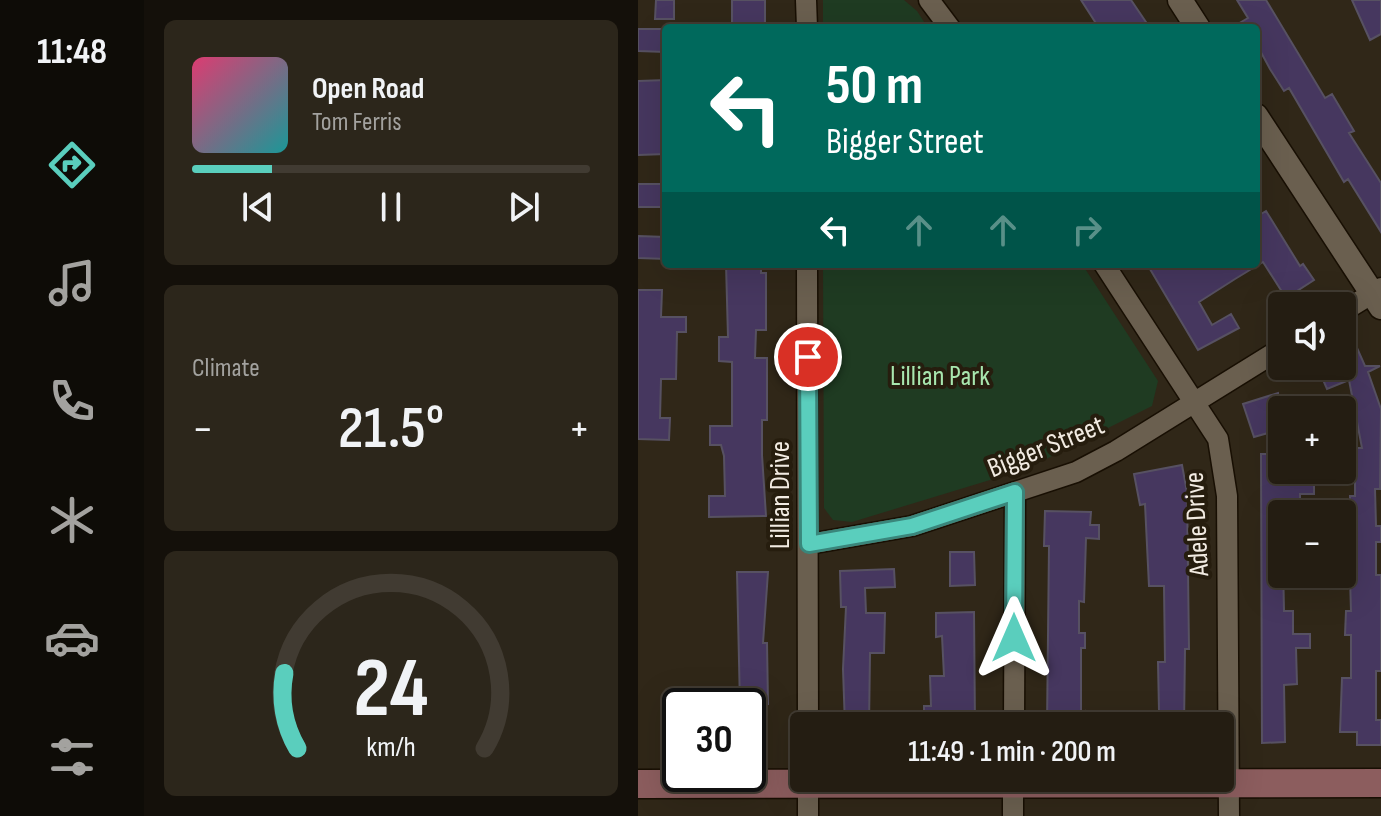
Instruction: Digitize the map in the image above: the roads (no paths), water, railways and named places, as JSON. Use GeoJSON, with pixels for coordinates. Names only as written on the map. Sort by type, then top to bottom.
{"type":"FeatureCollection","features":[{"type":"Feature","properties":{"kind":"main road"},"geometry":{"type":"LineString","coordinates":[[638,784],[790,780]]}},
{"type":"Feature","properties":{"kind":"main road"},"geometry":{"type":"LineString","coordinates":[[1234,783],[1381,783]]}},
{"type":"Feature","properties":{"kind":"street"},"geometry":{"type":"LineString","coordinates":[[806,0],[807,24]]}},
{"type":"Feature","properties":{"kind":"street"},"geometry":{"type":"LineString","coordinates":[[929,0],[947,24]]}},
{"type":"Feature","properties":{"kind":"street"},"geometry":{"type":"LineString","coordinates":[[1180,0],[1195,24]]}},
{"type":"Feature","properties":{"kind":"street"},"geometry":{"type":"LineString","coordinates":[[1260,122],[1378,296],[1356,306]]}},
{"type":"Feature","properties":{"kind":"street","name":"Lillian Drive"},"geometry":{"type":"LineString","coordinates":[[807,268],[808,712]]}},
{"type":"Feature","properties":{"kind":"street","name":"Adele Drive"},"geometry":{"type":"LineString","coordinates":[[1107,268],[1218,439],[1227,496],[1229,712]]}},
{"type":"Feature","properties":{"kind":"street","name":"Bigger Street"},"geometry":{"type":"LineString","coordinates":[[809,544],[912,526],[1076,472],[1268,356]]}},
{"type":"Feature","properties":{"kind":"street"},"geometry":{"type":"LineString","coordinates":[[1014,712],[1015,492]]}},
{"type":"Feature","properties":{"kind":"street"},"geometry":{"type":"LineString","coordinates":[[808,792],[808,816]]}},
{"type":"Feature","properties":{"kind":"street"},"geometry":{"type":"LineString","coordinates":[[1013,792],[1013,816]]}},
{"type":"Feature","properties":{"kind":"street","name":"Adele Drive"},"geometry":{"type":"LineString","coordinates":[[1229,792],[1229,816]]}},
{"type":"Feature","properties":{"kind":"park label","name":"Lillian Park"},"geometry":{"type":"Point","coordinates":[940,376]}}]}
